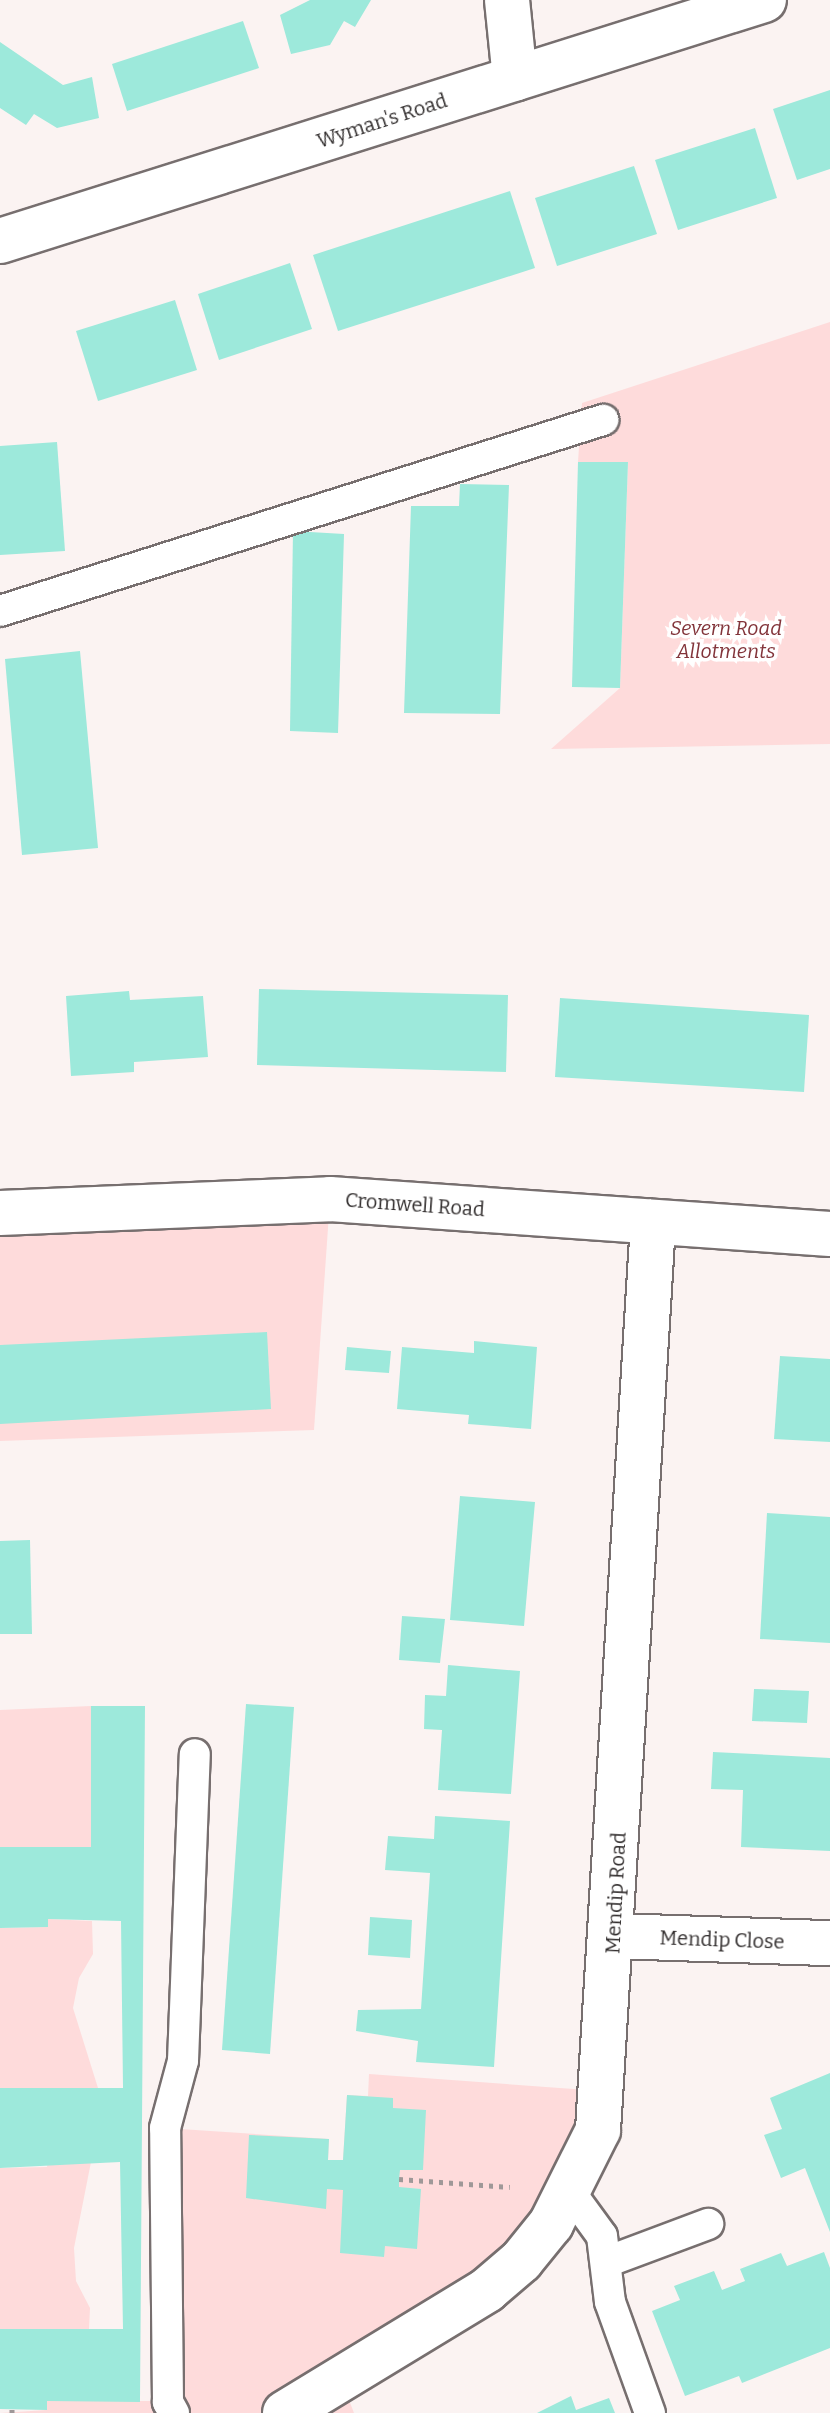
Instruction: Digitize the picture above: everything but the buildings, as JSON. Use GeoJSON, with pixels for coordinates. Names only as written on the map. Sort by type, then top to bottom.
{"type":"FeatureCollection","features":[{"type":"Feature","properties":{"kind":"street"},"geometry":{"type":"LineString","coordinates":[[507,0],[515,79]]}},
{"type":"Feature","properties":{"kind":"street","name":"Wyman's Road"},"geometry":{"type":"LineString","coordinates":[[0,241],[764,0]]}},
{"type":"Feature","properties":{"kind":"street","name":"Cromwell Road"},"geometry":{"type":"LineString","coordinates":[[0,1213],[330,1199],[830,1234]]}},
{"type":"Feature","properties":{"kind":"street","name":"Mendip Road"},"geometry":{"type":"LineString","coordinates":[[285,2413],[487,2290],[521,2261],[570,2192],[598,2130],[614,1936],[653,1222]]}},
{"type":"Feature","properties":{"kind":"street","name":"Mendip Close"},"geometry":{"type":"LineString","coordinates":[[614,1936],[830,1943]]}},
{"type":"Feature","properties":{"kind":"lane"},"geometry":{"type":"LineString","coordinates":[[0,611],[603,420]]}},
{"type":"Feature","properties":{"kind":"lane"},"geometry":{"type":"LineString","coordinates":[[174,2413],[168,2402],[165,2128],[183,2061],[195,1754]]}},
{"type":"Feature","properties":{"kind":"lane"},"geometry":{"type":"LineString","coordinates":[[570,2192],[602,2236],[609,2261],[610,2302],[650,2413]]}},
{"type":"Feature","properties":{"kind":"lane"},"geometry":{"type":"LineString","coordinates":[[609,2261],[708,2224]]}},
{"type":"Feature","properties":{"kind":"path"},"geometry":{"type":"LineString","coordinates":[[399,2179],[570,2192]]}},
{"type":"Feature","properties":{"kind":"green space","name":"Severn Road Allotments"},"geometry":{"type":"Polygon","coordinates":[[[830,322],[830,744],[551,749],[620,688],[628,462],[578,462],[582,403],[830,322]]]}},
{"type":"Feature","properties":{"kind":"green space"},"geometry":{"type":"Polygon","coordinates":[[[330,1199],[314,1430],[0,1441],[0,1213],[330,1199]]]}},
{"type":"Feature","properties":{"kind":"green space"},"geometry":{"type":"Polygon","coordinates":[[[91,1706],[91,1847],[0,1847],[0,1710],[91,1706]]]}},
{"type":"Feature","properties":{"kind":"green space"},"geometry":{"type":"Polygon","coordinates":[[[48,1919],[92,1921],[93,1954],[79,1978],[73,2008],[98,2088],[0,2088],[0,1928],[48,1927],[48,1919]]]}},
{"type":"Feature","properties":{"kind":"green space"},"geometry":{"type":"Polygon","coordinates":[[[369,2074],[601,2091],[551,2224],[341,2379],[354,2413],[0,2413],[47,2410],[47,2401],[167,2401],[165,2128],[329,2139],[328,2160],[343,2160],[347,2095],[368,2096],[369,2074]]]}},
{"type":"Feature","properties":{"kind":"green space"},"geometry":{"type":"Polygon","coordinates":[[[48,2161],[91,2162],[74,2248],[76,2281],[90,2308],[89,2329],[0,2329],[0,2168],[47,2167],[48,2161]]]}}]}
